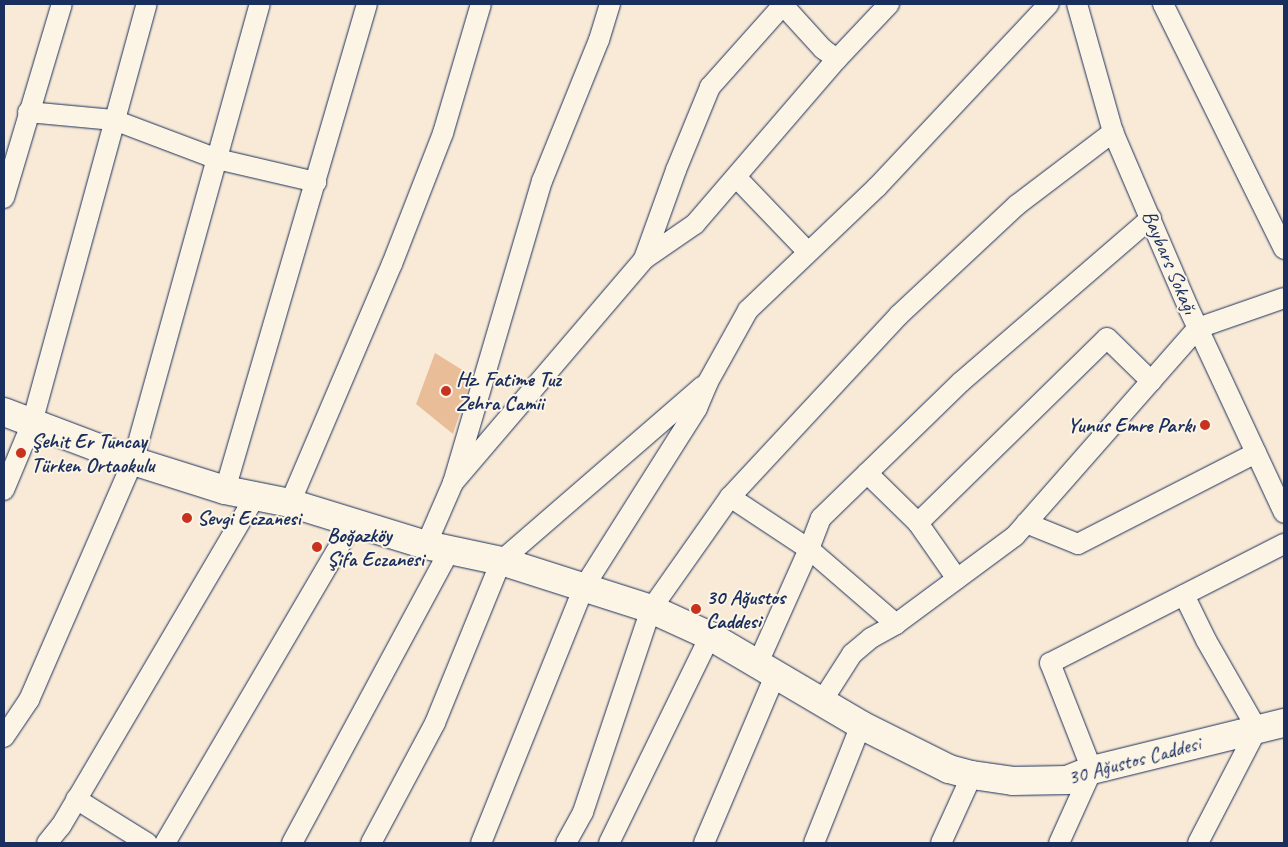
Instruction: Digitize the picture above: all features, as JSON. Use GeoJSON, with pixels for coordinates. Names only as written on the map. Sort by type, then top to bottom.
{"type":"FeatureCollection","features":[{"type":"Feature","properties":{"kind":"main road","name":"30 Ağustos Caddesi"},"geometry":{"type":"LineString","coordinates":[[4,412],[133,461],[225,490],[290,503],[438,547],[501,561],[651,609],[710,636],[861,725],[949,769],[972,775],[1012,781],[1067,780],[1092,770],[1284,723]]}},
{"type":"Feature","properties":{"kind":"street"},"geometry":{"type":"LineString","coordinates":[[4,198],[28,112],[62,4]]}},
{"type":"Feature","properties":{"kind":"street"},"geometry":{"type":"LineString","coordinates":[[4,490],[32,423],[147,4]]}},
{"type":"Feature","properties":{"kind":"street"},"geometry":{"type":"LineString","coordinates":[[4,737],[29,700],[133,461],[260,4]]}},
{"type":"Feature","properties":{"kind":"street"},"geometry":{"type":"LineString","coordinates":[[225,490],[367,4]]}},
{"type":"Feature","properties":{"kind":"street"},"geometry":{"type":"LineString","coordinates":[[290,503],[392,264],[443,133],[481,4]]}},
{"type":"Feature","properties":{"kind":"street"},"geometry":{"type":"LineString","coordinates":[[292,843],[438,547],[453,483],[542,181],[599,40],[610,4]]}},
{"type":"Feature","properties":{"kind":"street"},"geometry":{"type":"LineString","coordinates":[[644,260],[676,170],[710,87],[783,4],[823,49],[837,59]]}},
{"type":"Feature","properties":{"kind":"street"},"geometry":{"type":"LineString","coordinates":[[453,483],[644,260],[696,224],[837,59],[889,4]]}},
{"type":"Feature","properties":{"kind":"street"},"geometry":{"type":"LineString","coordinates":[[486,842],[584,588],[697,408],[708,382],[748,310],[877,187],[1049,4]]}},
{"type":"Feature","properties":{"kind":"street","name":"Baybars Sokağı"},"geometry":{"type":"LineString","coordinates":[[1077,4],[1113,132],[1198,328],[1284,513]]}},
{"type":"Feature","properties":{"kind":"street"},"geometry":{"type":"LineString","coordinates":[[1163,4],[1284,249]]}},
{"type":"Feature","properties":{"kind":"street"},"geometry":{"type":"LineString","coordinates":[[28,112],[114,120],[217,159],[316,182]]}},
{"type":"Feature","properties":{"kind":"street"},"geometry":{"type":"LineString","coordinates":[[566,843],[583,812],[651,609],[730,497],[898,315],[1017,205],[1113,132]]}},
{"type":"Feature","properties":{"kind":"street"},"geometry":{"type":"LineString","coordinates":[[736,177],[808,252]]}},
{"type":"Feature","properties":{"kind":"street"},"geometry":{"type":"LineString","coordinates":[[704,843],[821,518],[961,382],[1150,218]]}},
{"type":"Feature","properties":{"kind":"street"},"geometry":{"type":"LineString","coordinates":[[822,701],[852,654],[871,638],[896,624],[1015,536],[1198,328],[1284,298]]}},
{"type":"Feature","properties":{"kind":"street"},"geometry":{"type":"LineString","coordinates":[[918,523],[1107,338],[1151,381]]}},
{"type":"Feature","properties":{"kind":"street"},"geometry":{"type":"LineString","coordinates":[[371,843],[435,723],[501,561],[708,382]]}},
{"type":"Feature","properties":{"kind":"street"},"geometry":{"type":"LineString","coordinates":[[1026,524],[1078,544],[1256,453]]}},
{"type":"Feature","properties":{"kind":"street"},"geometry":{"type":"LineString","coordinates":[[867,473],[918,523],[958,579]]}},
{"type":"Feature","properties":{"kind":"street"},"geometry":{"type":"LineString","coordinates":[[47,843],[61,826],[256,497]]}},
{"type":"Feature","properties":{"kind":"street"},"geometry":{"type":"LineString","coordinates":[[730,497],[810,550],[896,624]]}},
{"type":"Feature","properties":{"kind":"street"},"geometry":{"type":"LineString","coordinates":[[165,843],[353,523]]}},
{"type":"Feature","properties":{"kind":"street"},"geometry":{"type":"LineString","coordinates":[[1060,843],[1092,770],[1050,663],[1284,544]]}},
{"type":"Feature","properties":{"kind":"street"},"geometry":{"type":"LineString","coordinates":[[1184,595],[1206,640],[1257,729],[1198,843]]}},
{"type":"Feature","properties":{"kind":"street"},"geometry":{"type":"LineString","coordinates":[[609,843],[710,636]]}},
{"type":"Feature","properties":{"kind":"street"},"geometry":{"type":"LineString","coordinates":[[814,843],[861,725]]}},
{"type":"Feature","properties":{"kind":"street"},"geometry":{"type":"LineString","coordinates":[[942,843],[972,775]]}},
{"type":"Feature","properties":{"kind":"street"},"geometry":{"type":"LineString","coordinates":[[76,799],[146,843]]}},
{"type":"Feature","properties":{"kind":"building","name":"Hz. Fatime Tuz Zehra Camii"},"geometry":{"type":"Polygon","coordinates":[[[435,353],[472,376],[453,434],[416,404],[435,353]]]}},
{"type":"Feature","properties":{"kind":"place","name":"Hz. Fatime Tuz Zehra Camii"},"geometry":{"type":"Point","coordinates":[446,391]}},
{"type":"Feature","properties":{"kind":"place","name":"Yunus Emre Parkı"},"geometry":{"type":"Point","coordinates":[1205,425]}},
{"type":"Feature","properties":{"kind":"place","name":"Şehit Er Tuncay Türken Ortaokulu"},"geometry":{"type":"Point","coordinates":[21,453]}},
{"type":"Feature","properties":{"kind":"place","name":"Sevgi Eczanesi"},"geometry":{"type":"Point","coordinates":[187,518]}},
{"type":"Feature","properties":{"kind":"place","name":"Boğazköy Şifa Eczanesi"},"geometry":{"type":"Point","coordinates":[317,547]}},
{"type":"Feature","properties":{"kind":"place","name":"30 Ağustos Caddesi"},"geometry":{"type":"Point","coordinates":[696,609]}}]}
